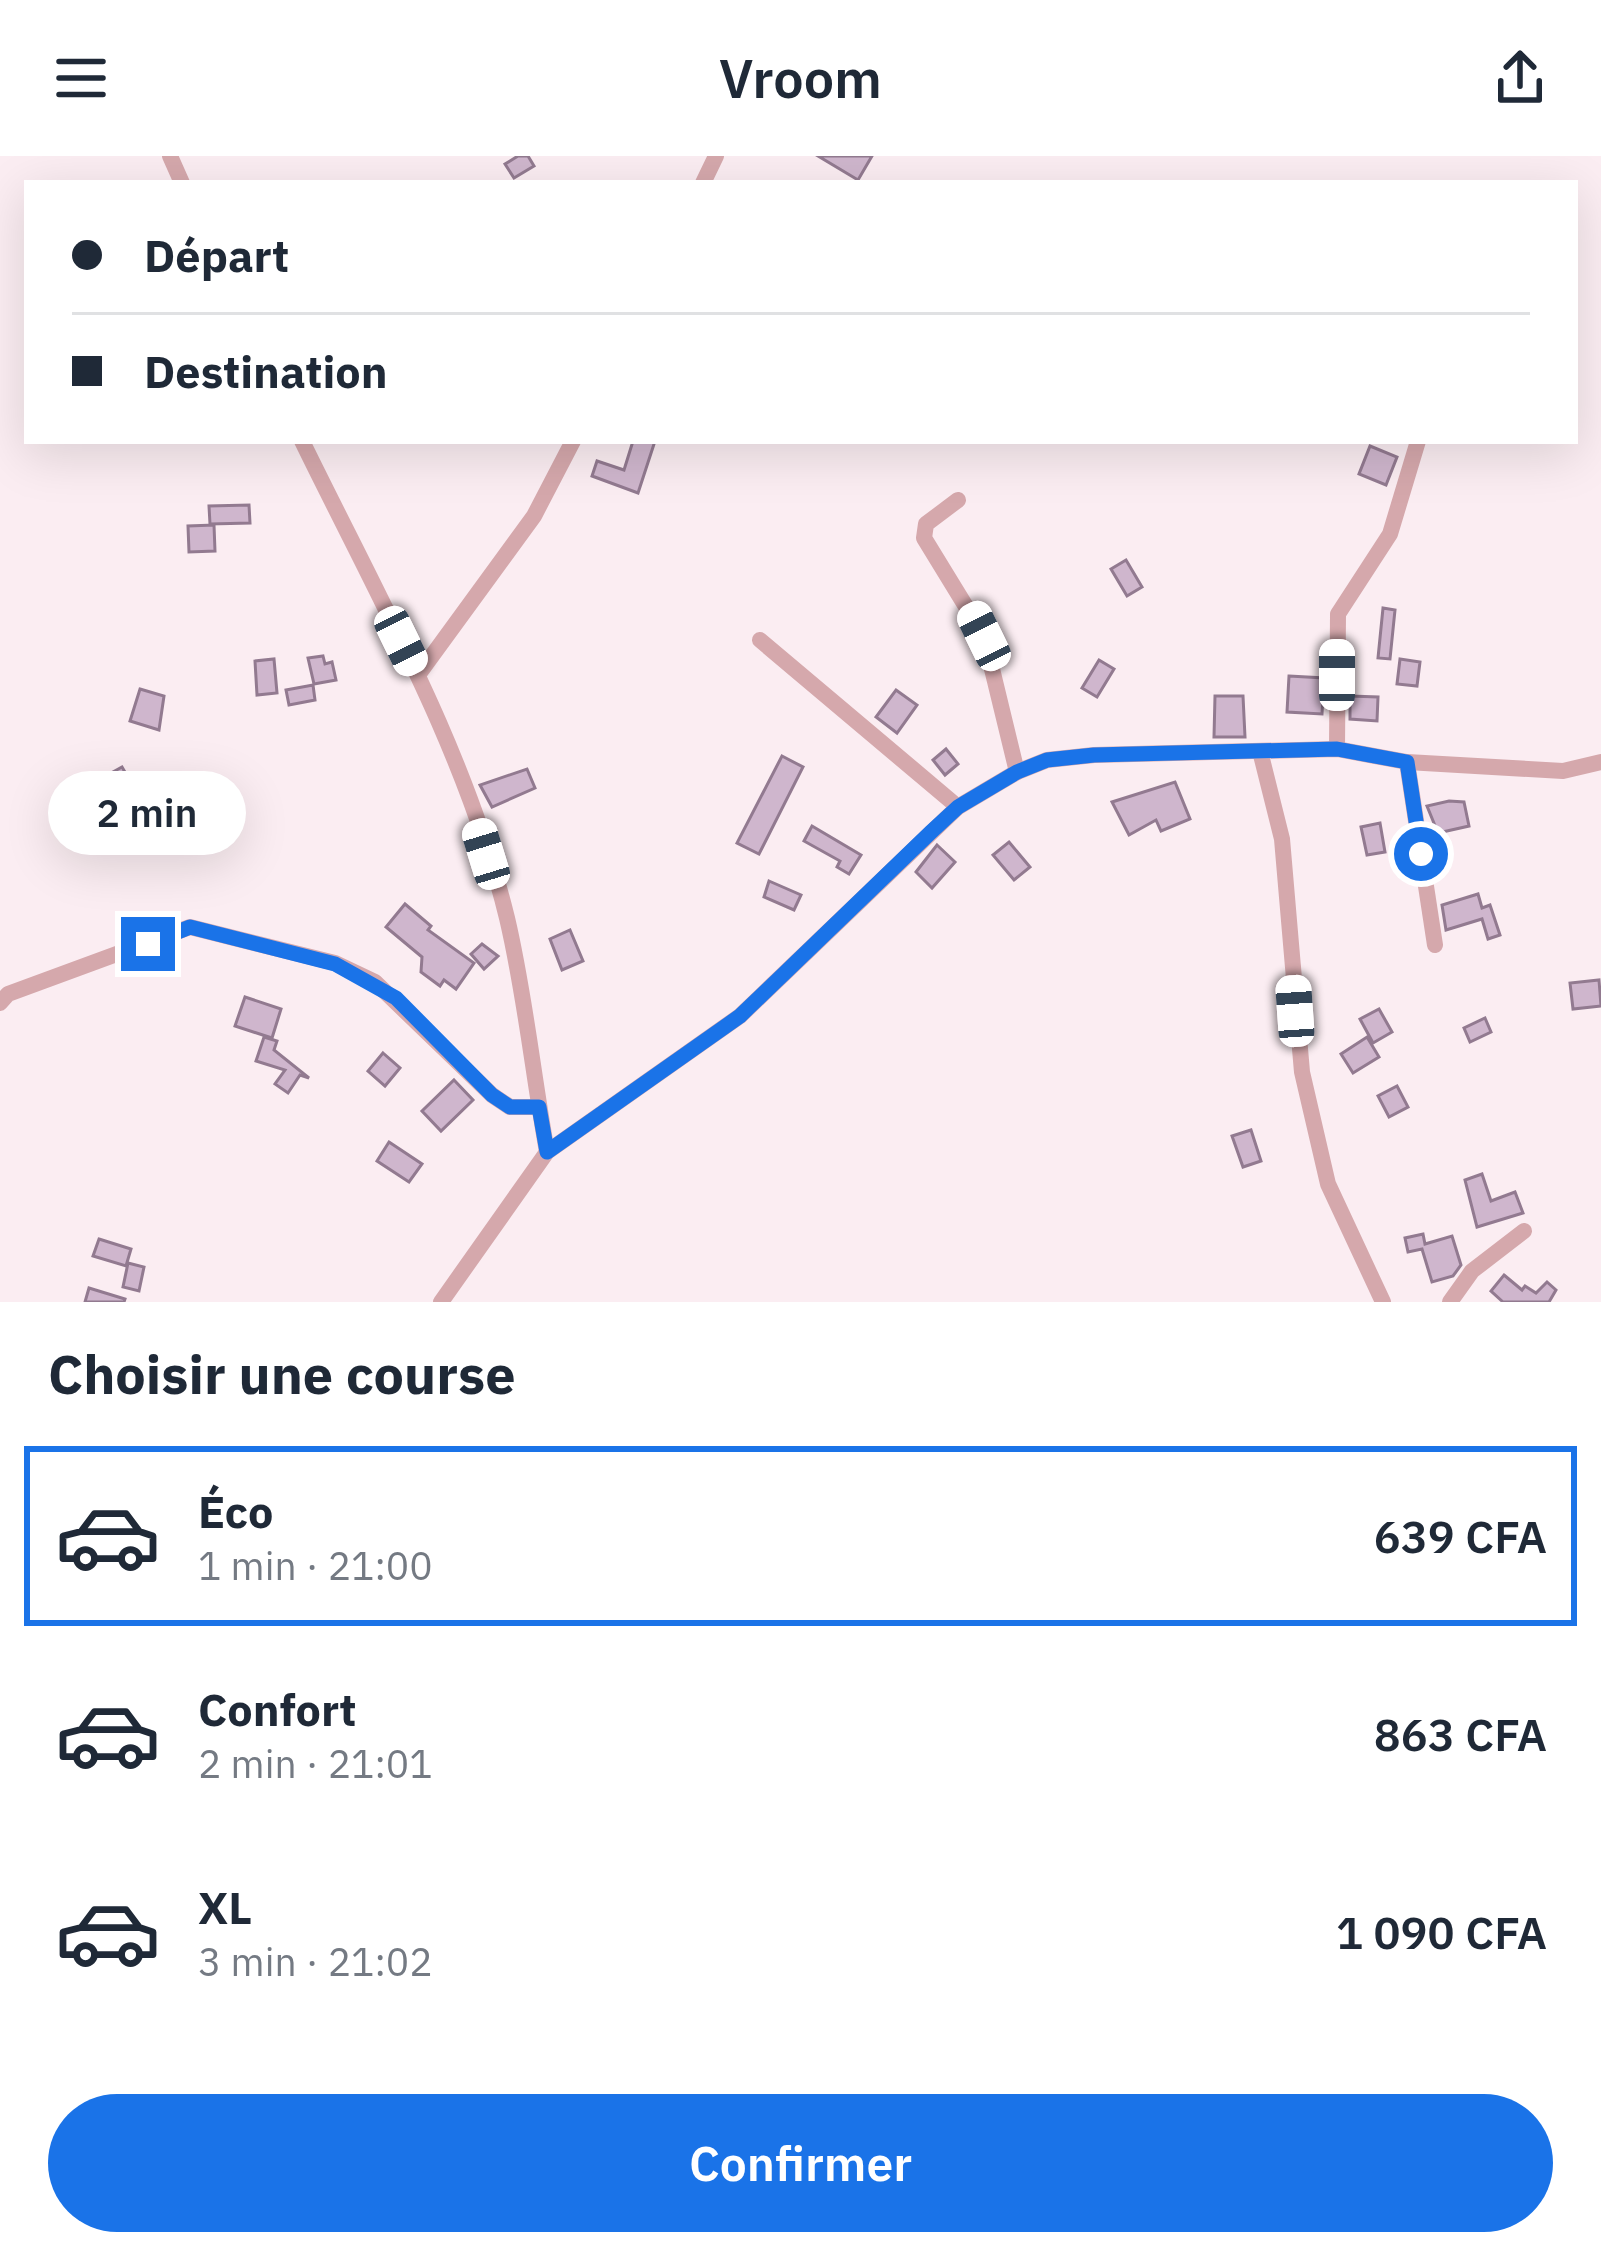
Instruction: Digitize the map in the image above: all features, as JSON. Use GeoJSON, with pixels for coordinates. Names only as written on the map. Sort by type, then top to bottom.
{"type":"FeatureCollection","features":[{"type":"Feature","properties":{"kind":"street"},"geometry":{"type":"LineString","coordinates":[[303,444],[418,675],[476,821],[507,919],[547,1152]]}},
{"type":"Feature","properties":{"kind":"street"},"geometry":{"type":"LineString","coordinates":[[418,675],[534,516],[571,444]]}},
{"type":"Feature","properties":{"kind":"street"},"geometry":{"type":"LineString","coordinates":[[1337,749],[1338,614],[1390,534],[1417,444]]}},
{"type":"Feature","properties":{"kind":"street"},"geometry":{"type":"LineString","coordinates":[[958,500],[926,524],[924,538],[984,636],[1017,772]]}},
{"type":"Feature","properties":{"kind":"street"},"geometry":{"type":"LineString","coordinates":[[760,640],[958,807]]}},
{"type":"Feature","properties":{"kind":"street"},"geometry":{"type":"LineString","coordinates":[[441,1302],[547,1152],[740,1016],[958,807],[1017,772],[1047,760],[1094,755],[1337,749],[1407,762],[1563,771],[1601,762]]}},
{"type":"Feature","properties":{"kind":"street"},"geometry":{"type":"LineString","coordinates":[[1260,751],[1282,839],[1302,1072],[1328,1184],[1383,1302]]}},
{"type":"Feature","properties":{"kind":"street"},"geometry":{"type":"LineString","coordinates":[[1407,762],[1435,945]]}},
{"type":"Feature","properties":{"kind":"street"},"geometry":{"type":"LineString","coordinates":[[0,1003],[8,994],[190,927],[335,964],[375,982],[492,1095],[510,1107],[539,1107]]}},
{"type":"Feature","properties":{"kind":"street"},"geometry":{"type":"LineString","coordinates":[[1450,1302],[1472,1271],[1524,1231]]}},
{"type":"Feature","properties":{"kind":"building"},"geometry":{"type":"Polygon","coordinates":[[[528,156],[534,166],[514,178],[505,164],[528,156]]]}},
{"type":"Feature","properties":{"kind":"building"},"geometry":{"type":"Polygon","coordinates":[[[818,156],[872,156],[858,180],[818,156]]]}},
{"type":"Feature","properties":{"kind":"building"},"geometry":{"type":"Polygon","coordinates":[[[632,444],[654,444],[638,493],[592,476],[597,461],[624,470],[632,444]]]}},
{"type":"Feature","properties":{"kind":"building"},"geometry":{"type":"Polygon","coordinates":[[[1370,446],[1397,457],[1386,485],[1359,474],[1370,446]]]}},
{"type":"Feature","properties":{"kind":"building"},"geometry":{"type":"Polygon","coordinates":[[[249,505],[250,523],[210,524],[209,506],[249,505]]]}},
{"type":"Feature","properties":{"kind":"building"},"geometry":{"type":"Polygon","coordinates":[[[214,525],[215,551],[189,552],[188,526],[214,525]]]}},
{"type":"Feature","properties":{"kind":"building"},"geometry":{"type":"Polygon","coordinates":[[[1126,560],[1142,587],[1127,596],[1111,569],[1126,560]]]}},
{"type":"Feature","properties":{"kind":"building"},"geometry":{"type":"Polygon","coordinates":[[[1383,608],[1395,610],[1390,659],[1378,658],[1383,608]]]}},
{"type":"Feature","properties":{"kind":"building"},"geometry":{"type":"Polygon","coordinates":[[[323,656],[325,664],[332,662],[336,680],[314,684],[308,658],[323,656]]]}},
{"type":"Feature","properties":{"kind":"building"},"geometry":{"type":"Polygon","coordinates":[[[274,659],[277,693],[257,695],[255,661],[274,659]]]}},
{"type":"Feature","properties":{"kind":"building"},"geometry":{"type":"Polygon","coordinates":[[[1400,659],[1420,662],[1417,686],[1397,684],[1400,659]]]}},
{"type":"Feature","properties":{"kind":"building"},"geometry":{"type":"Polygon","coordinates":[[[1099,660],[1114,669],[1097,697],[1082,688],[1099,660]]]}},
{"type":"Feature","properties":{"kind":"building"},"geometry":{"type":"Polygon","coordinates":[[[1289,676],[1324,678],[1322,714],[1287,712],[1289,676]]]}},
{"type":"Feature","properties":{"kind":"building"},"geometry":{"type":"Polygon","coordinates":[[[313,685],[315,700],[289,705],[286,690],[313,685]]]}},
{"type":"Feature","properties":{"kind":"building"},"geometry":{"type":"Polygon","coordinates":[[[140,689],[164,696],[159,730],[130,721],[140,689]]]}},
{"type":"Feature","properties":{"kind":"building"},"geometry":{"type":"Polygon","coordinates":[[[896,690],[917,705],[897,733],[876,717],[896,690]]]}},
{"type":"Feature","properties":{"kind":"building"},"geometry":{"type":"Polygon","coordinates":[[[1215,696],[1243,696],[1245,737],[1214,737],[1215,696]]]}},
{"type":"Feature","properties":{"kind":"building"},"geometry":{"type":"Polygon","coordinates":[[[1350,696],[1378,697],[1377,721],[1350,719],[1350,696]]]}},
{"type":"Feature","properties":{"kind":"building"},"geometry":{"type":"Polygon","coordinates":[[[946,749],[958,764],[945,775],[933,760],[946,749]]]}},
{"type":"Feature","properties":{"kind":"building"},"geometry":{"type":"Polygon","coordinates":[[[782,756],[803,767],[759,854],[737,843],[782,756]]]}},
{"type":"Feature","properties":{"kind":"building"},"geometry":{"type":"Polygon","coordinates":[[[122,767],[133,786],[101,804],[91,784],[122,767]]]}},
{"type":"Feature","properties":{"kind":"building"},"geometry":{"type":"Polygon","coordinates":[[[527,769],[535,788],[492,807],[480,785],[527,769]]]}},
{"type":"Feature","properties":{"kind":"building"},"geometry":{"type":"Polygon","coordinates":[[[1175,782],[1190,819],[1161,831],[1156,820],[1129,835],[1112,802],[1175,782]]]}},
{"type":"Feature","properties":{"kind":"building"},"geometry":{"type":"Polygon","coordinates":[[[1464,802],[1469,826],[1438,833],[1427,806],[1464,802]]]}},
{"type":"Feature","properties":{"kind":"building"},"geometry":{"type":"Polygon","coordinates":[[[1380,823],[1385,852],[1367,855],[1361,827],[1380,823]]]}},
{"type":"Feature","properties":{"kind":"building"},"geometry":{"type":"Polygon","coordinates":[[[812,826],[861,855],[849,874],[837,867],[840,861],[804,841],[812,826]]]}},
{"type":"Feature","properties":{"kind":"building"},"geometry":{"type":"Polygon","coordinates":[[[1009,842],[1030,867],[1014,880],[993,855],[1009,842]]]}},
{"type":"Feature","properties":{"kind":"building"},"geometry":{"type":"Polygon","coordinates":[[[937,845],[955,862],[932,888],[916,872],[937,845]]]}},
{"type":"Feature","properties":{"kind":"building"},"geometry":{"type":"Polygon","coordinates":[[[769,881],[801,895],[794,910],[764,897],[769,881]]]}},
{"type":"Feature","properties":{"kind":"building"},"geometry":{"type":"Polygon","coordinates":[[[1478,894],[1482,908],[1490,905],[1500,935],[1488,939],[1482,919],[1446,930],[1442,905],[1478,894]]]}},
{"type":"Feature","properties":{"kind":"building"},"geometry":{"type":"Polygon","coordinates":[[[405,904],[431,926],[428,930],[474,963],[456,989],[444,980],[440,986],[421,972],[422,957],[386,927],[405,904]]]}},
{"type":"Feature","properties":{"kind":"building"},"geometry":{"type":"Polygon","coordinates":[[[570,930],[583,961],[562,970],[550,939],[570,930]]]}},
{"type":"Feature","properties":{"kind":"building"},"geometry":{"type":"Polygon","coordinates":[[[482,944],[498,956],[484,969],[471,954],[482,944]]]}},
{"type":"Feature","properties":{"kind":"building"},"geometry":{"type":"Polygon","coordinates":[[[1599,980],[1601,1006],[1573,1009],[1570,983],[1599,980]]]}},
{"type":"Feature","properties":{"kind":"building"},"geometry":{"type":"Polygon","coordinates":[[[245,997],[281,1009],[272,1038],[235,1026],[245,997]]]}},
{"type":"Feature","properties":{"kind":"building"},"geometry":{"type":"Polygon","coordinates":[[[1379,1009],[1392,1032],[1373,1043],[1360,1019],[1379,1009]]]}},
{"type":"Feature","properties":{"kind":"building"},"geometry":{"type":"Polygon","coordinates":[[[1485,1018],[1491,1032],[1470,1042],[1464,1028],[1485,1018]]]}},
{"type":"Feature","properties":{"kind":"building"},"geometry":{"type":"Polygon","coordinates":[[[264,1037],[277,1041],[274,1050],[309,1078],[300,1075],[288,1093],[275,1084],[285,1070],[256,1061],[264,1037]]]}},
{"type":"Feature","properties":{"kind":"building"},"geometry":{"type":"Polygon","coordinates":[[[1367,1037],[1379,1057],[1353,1073],[1341,1054],[1367,1037]]]}},
{"type":"Feature","properties":{"kind":"building"},"geometry":{"type":"Polygon","coordinates":[[[383,1053],[400,1068],[385,1086],[368,1071],[383,1053]]]}},
{"type":"Feature","properties":{"kind":"building"},"geometry":{"type":"Polygon","coordinates":[[[454,1080],[473,1100],[441,1131],[422,1111],[454,1080]]]}},
{"type":"Feature","properties":{"kind":"building"},"geometry":{"type":"Polygon","coordinates":[[[1397,1086],[1408,1107],[1389,1117],[1378,1096],[1397,1086]]]}},
{"type":"Feature","properties":{"kind":"building"},"geometry":{"type":"Polygon","coordinates":[[[1251,1130],[1261,1161],[1243,1167],[1232,1136],[1251,1130]]]}},
{"type":"Feature","properties":{"kind":"building"},"geometry":{"type":"Polygon","coordinates":[[[389,1142],[422,1164],[409,1182],[377,1161],[389,1142]]]}},
{"type":"Feature","properties":{"kind":"building"},"geometry":{"type":"Polygon","coordinates":[[[1482,1174],[1491,1201],[1515,1192],[1523,1213],[1477,1227],[1465,1180],[1482,1174]]]}},
{"type":"Feature","properties":{"kind":"building"},"geometry":{"type":"Polygon","coordinates":[[[1423,1234],[1425,1244],[1452,1236],[1461,1265],[1453,1276],[1432,1282],[1422,1249],[1408,1252],[1405,1238],[1423,1234]]]}},
{"type":"Feature","properties":{"kind":"building"},"geometry":{"type":"Polygon","coordinates":[[[99,1239],[131,1249],[126,1266],[93,1256],[99,1239]]]}},
{"type":"Feature","properties":{"kind":"building"},"geometry":{"type":"Polygon","coordinates":[[[128,1263],[144,1267],[139,1291],[123,1287],[128,1263]]]}},
{"type":"Feature","properties":{"kind":"building"},"geometry":{"type":"Polygon","coordinates":[[[1504,1275],[1522,1290],[1525,1286],[1536,1293],[1547,1282],[1556,1290],[1549,1302],[1503,1302],[1491,1291],[1504,1275]]]}},
{"type":"Feature","properties":{"kind":"building"},"geometry":{"type":"Polygon","coordinates":[[[89,1288],[125,1299],[124,1302],[85,1302],[89,1288]]]}},
{"type":"Feature","properties":{"kind":"route"},"geometry":{"type":"LineString","coordinates":[[148,944],[190,927],[335,964],[375,982],[492,1095],[510,1107],[539,1107],[547,1152],[740,1016],[876,880],[958,807],[1047,760],[1337,749],[1407,762],[1421,854]]}}]}
